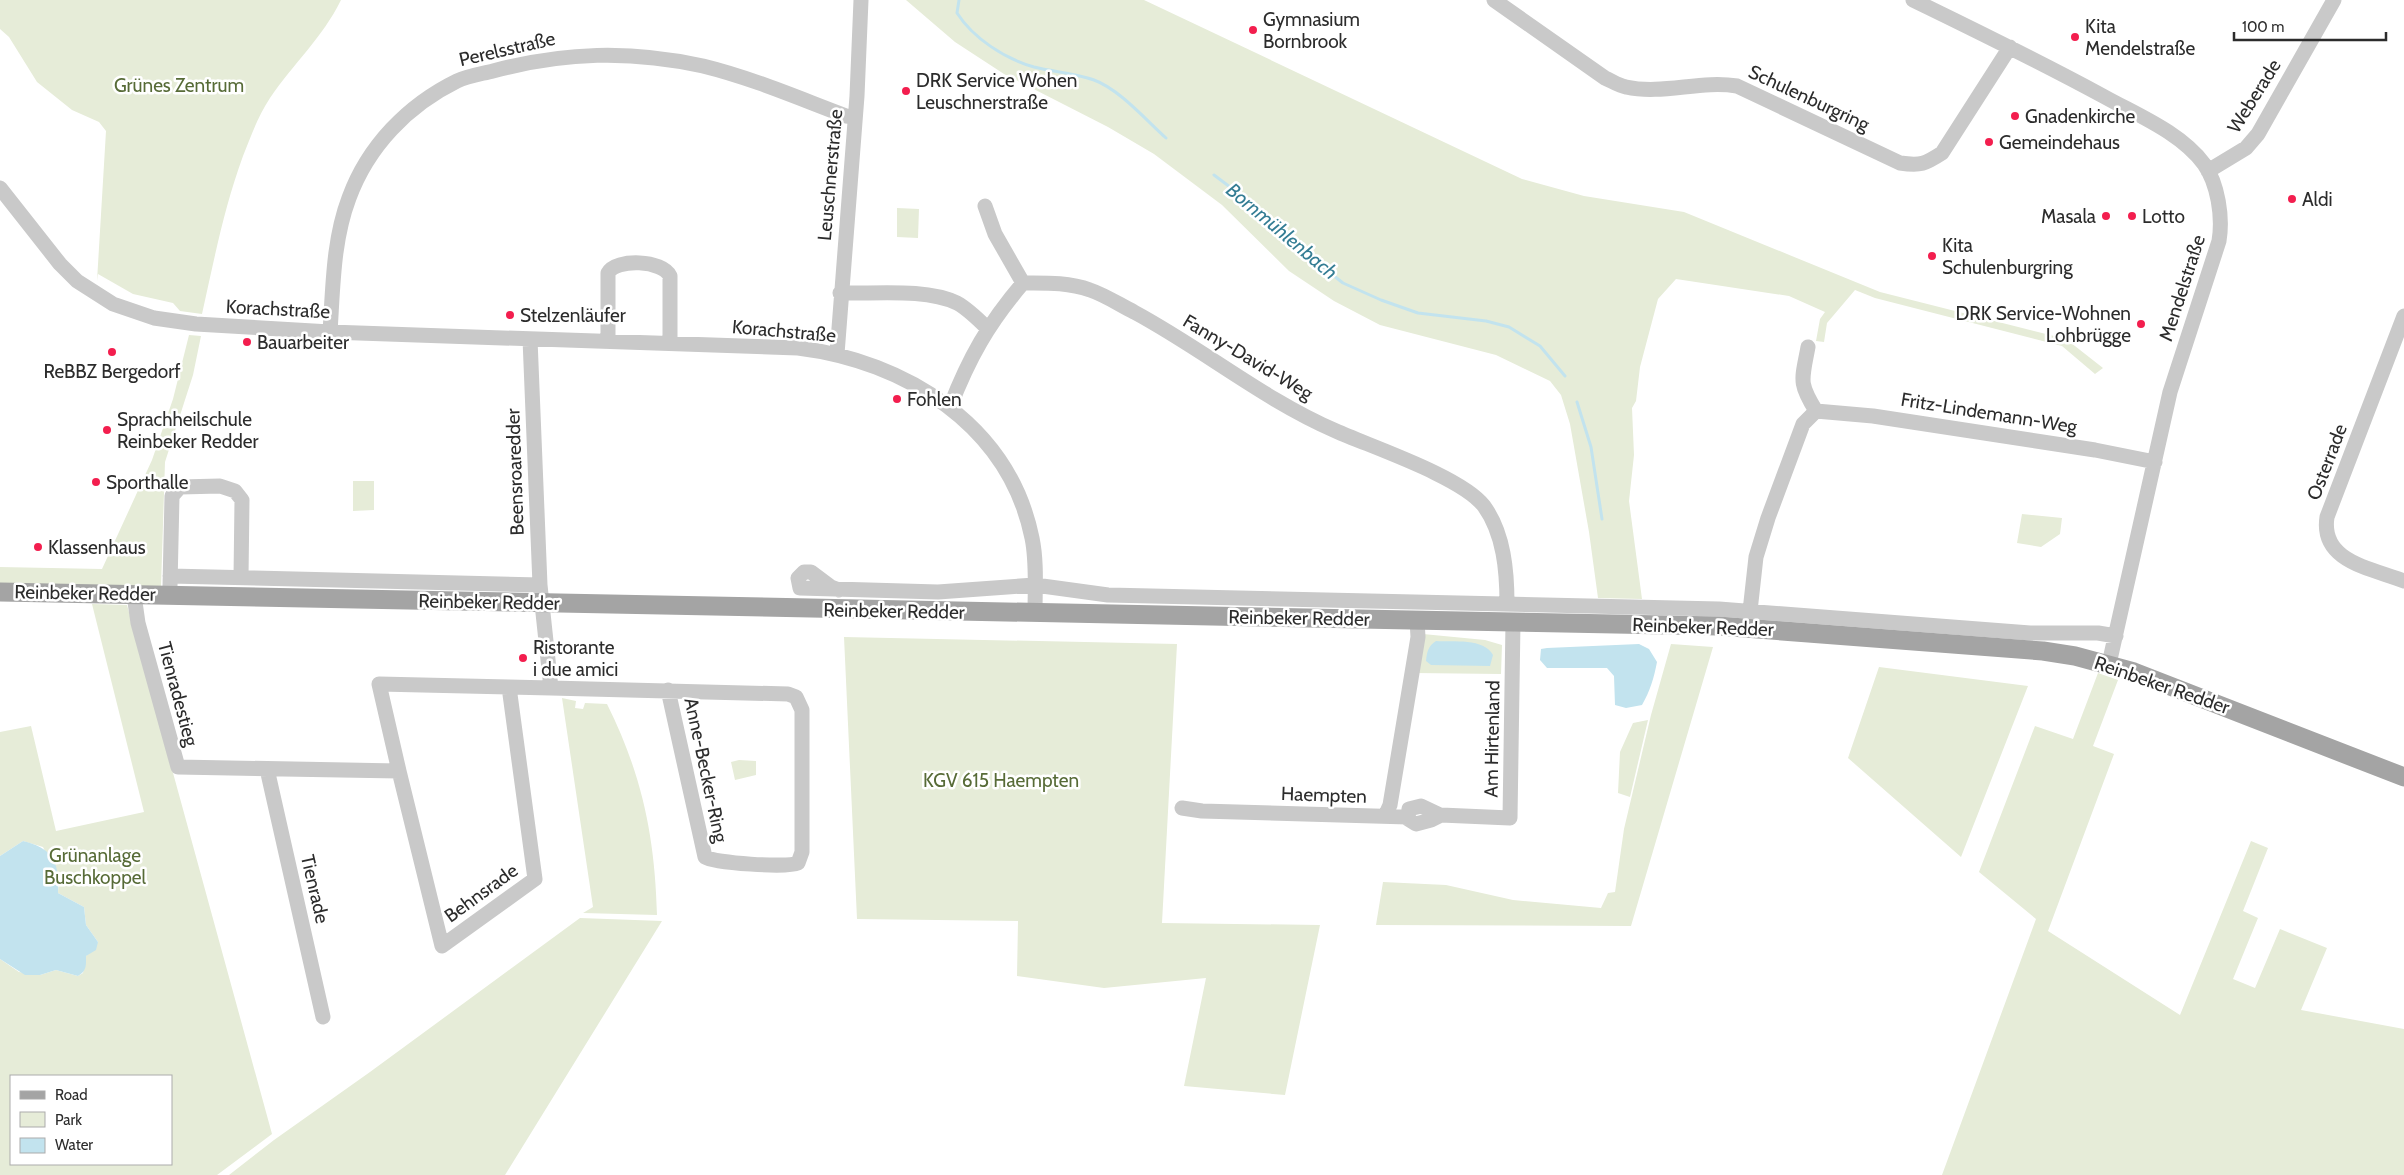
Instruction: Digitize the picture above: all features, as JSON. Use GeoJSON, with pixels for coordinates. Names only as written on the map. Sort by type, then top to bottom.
{"type":"FeatureCollection","features":[{"type":"Feature","properties":{"kind":"main road","name":"Reinbeker Redder"},"geometry":{"type":"LineString","coordinates":[[0,592],[1718,626],[2043,651],[2109,664],[2174,686],[2404,777]]}},
{"type":"Feature","properties":{"kind":"street","name":"Leuschnerstraße"},"geometry":{"type":"LineString","coordinates":[[837,354],[840,293],[855,117],[861,0]]}},
{"type":"Feature","properties":{"kind":"street","name":"Schulenburgring"},"geometry":{"type":"LineString","coordinates":[[1494,0],[1605,78],[1624,87],[1645,90],[1708,84],[1737,86],[1900,162],[1913,164],[1924,164],[1942,153],[2010,47]]}},
{"type":"Feature","properties":{"kind":"street","name":"Mendelstraße"},"geometry":{"type":"LineString","coordinates":[[1913,0],[2010,47],[2170,134],[2199,158],[2208,172],[2219,212],[2219,241],[2170,392],[2109,664]]}},
{"type":"Feature","properties":{"kind":"street","name":"Weberade"},"geometry":{"type":"LineString","coordinates":[[2208,172],[2246,148],[2258,134],[2334,0]]}},
{"type":"Feature","properties":{"kind":"street","name":"Perelsstraße"},"geometry":{"type":"LineString","coordinates":[[330,332],[335,250],[342,220],[353,189],[374,149],[394,125],[420,103],[458,80],[520,64],[566,56],[656,58],[748,78],[846,116],[855,117]]}},
{"type":"Feature","properties":{"kind":"street","name":"Korachstraße"},"geometry":{"type":"LineString","coordinates":[[0,188],[60,264],[77,281],[112,304],[132,312],[178,323],[330,332],[798,348],[837,354],[885,372],[950,407],[975,428],[992,448],[1009,477],[1024,512],[1032,538],[1035,613]]}},
{"type":"Feature","properties":{"kind":"street"},"geometry":{"type":"LineString","coordinates":[[950,407],[960,380],[987,328],[1022,284],[996,234],[985,206]]}},
{"type":"Feature","properties":{"kind":"street"},"geometry":{"type":"LineString","coordinates":[[608,341],[608,273],[610,269],[622,264],[656,265],[665,268],[670,276],[670,343]]}},
{"type":"Feature","properties":{"kind":"street","name":"Fanny-David-Weg"},"geometry":{"type":"LineString","coordinates":[[1022,284],[1063,284],[1091,290],[1156,324],[1303,414],[1333,430],[1438,475],[1464,489],[1483,506],[1494,524],[1505,562],[1507,604]]}},
{"type":"Feature","properties":{"kind":"street"},"geometry":{"type":"LineString","coordinates":[[840,293],[924,294],[957,303],[987,328]]}},
{"type":"Feature","properties":{"kind":"street","name":"Osterrade"},"geometry":{"type":"LineString","coordinates":[[2404,316],[2327,517],[2326,529],[2328,541],[2335,552],[2346,559],[2404,581]]}},
{"type":"Feature","properties":{"kind":"street","name":"Beensroaredder"},"geometry":{"type":"LineString","coordinates":[[530,339],[542,603]]}},
{"type":"Feature","properties":{"kind":"street"},"geometry":{"type":"LineString","coordinates":[[1750,611],[1756,557],[1768,518],[1800,430],[1809,416],[1816,411],[1803,391],[1803,373],[1808,348]]}},
{"type":"Feature","properties":{"kind":"street","name":"Fritz-Lindemann-Weg"},"geometry":{"type":"LineString","coordinates":[[1816,411],[1836,411],[1873,416],[2095,450],[2155,462]]}},
{"type":"Feature","properties":{"kind":"street","name":"Reinbeker Redder"},"geometry":{"type":"LineString","coordinates":[[170,595],[172,496],[180,488],[220,486],[235,491],[242,500],[241,578]]}},
{"type":"Feature","properties":{"kind":"street","name":"Reinbeker Redder"},"geometry":{"type":"LineString","coordinates":[[170,576],[540,585]]}},
{"type":"Feature","properties":{"kind":"street","name":"Reinbeker Redder"},"geometry":{"type":"LineString","coordinates":[[839,590],[938,592],[1035,585],[1108,595],[1750,611],[2020,632],[2098,633],[2116,636]]}},
{"type":"Feature","properties":{"kind":"street","name":"Tienradestieg"},"geometry":{"type":"LineString","coordinates":[[134,594],[138,623],[178,768],[399,771]]}},
{"type":"Feature","properties":{"kind":"street"},"geometry":{"type":"LineString","coordinates":[[542,603],[551,688]]}},
{"type":"Feature","properties":{"kind":"street","name":"Haempten"},"geometry":{"type":"LineString","coordinates":[[1182,808],[1202,811],[1385,816],[1388,813],[1392,795],[1418,637],[1417,620]]}},
{"type":"Feature","properties":{"kind":"street","name":"Am Hirtenland"},"geometry":{"type":"LineString","coordinates":[[1385,816],[1408,817],[1409,809],[1414,806],[1421,806],[1441,815],[1510,818],[1513,622]]}},
{"type":"Feature","properties":{"kind":"street","name":"Behnsrade"},"geometry":{"type":"LineString","coordinates":[[510,688],[535,879],[442,946],[379,684],[551,688]]}},
{"type":"Feature","properties":{"kind":"street","name":"Anne-Becker-Ring"},"geometry":{"type":"LineString","coordinates":[[551,688],[668,690],[788,694],[799,700],[802,710],[802,852],[798,863],[792,865],[712,860],[704,856],[668,690]]}},
{"type":"Feature","properties":{"kind":"street","name":"Tienrade"},"geometry":{"type":"LineString","coordinates":[[267,769],[323,1017]]}},
{"type":"Feature","properties":{"kind":"green space","name":"Grünes Zentrum"},"geometry":{"type":"Polygon","coordinates":[[[0,0],[341,0],[326,26],[270,98],[255,126],[230,195],[202,314],[180,311],[173,303],[133,294],[98,274],[97,281],[106,131],[99,122],[72,110],[37,82],[9,37],[0,29],[0,0]]]}},
{"type":"Feature","properties":{"kind":"green space"},"geometry":{"type":"Polygon","coordinates":[[[906,0],[1144,0],[1522,179],[1584,196],[1684,212],[1880,292],[2066,339],[2103,368],[2095,374],[2062,346],[1875,298],[1855,290],[1827,323],[1824,342],[1816,341],[1820,319],[1825,312],[1789,296],[1676,279],[1658,299],[1640,367],[1636,401],[1632,408],[1634,455],[1629,501],[1642,599],[1598,598],[1589,532],[1570,424],[1561,395],[1550,381],[1496,355],[1380,325],[1334,301],[1289,271],[1222,205],[1154,154],[1108,127],[1004,74],[955,42],[906,0]]]}},
{"type":"Feature","properties":{"kind":"green space"},"geometry":{"type":"Polygon","coordinates":[[[897,208],[919,209],[918,238],[897,237],[897,208]]]}},
{"type":"Feature","properties":{"kind":"green space"},"geometry":{"type":"Polygon","coordinates":[[[189,335],[201,336],[193,375],[165,462],[161,587],[0,583],[0,567],[102,569],[152,460],[173,399],[189,335]]]}},
{"type":"Feature","properties":{"kind":"green space"},"geometry":{"type":"Polygon","coordinates":[[[353,481],[374,481],[374,510],[353,511],[353,481]]]}},
{"type":"Feature","properties":{"kind":"green space"},"geometry":{"type":"Polygon","coordinates":[[[2022,514],[2062,518],[2060,534],[2041,547],[2017,543],[2022,514]]]}},
{"type":"Feature","properties":{"kind":"green space","name":"Grünanlage Buschkoppel"},"geometry":{"type":"Polygon","coordinates":[[[92,604],[127,605],[272,1134],[217,1175],[0,1175],[0,959],[19,972],[40,975],[56,970],[78,976],[83,973],[86,956],[98,942],[86,925],[84,907],[58,893],[59,880],[43,847],[23,841],[0,856],[0,732],[31,726],[56,831],[144,812],[92,604]]]}},
{"type":"Feature","properties":{"kind":"green space"},"geometry":{"type":"Polygon","coordinates":[[[1423,634],[1485,640],[1502,645],[1501,674],[1414,673],[1423,634]]]}},
{"type":"Feature","properties":{"kind":"green space","name":"KGV 615 Haempten"},"geometry":{"type":"Polygon","coordinates":[[[844,637],[1177,644],[1162,923],[1320,925],[1285,1095],[1184,1086],[1206,978],[1104,988],[1017,976],[1018,921],[857,919],[844,637]]]}},
{"type":"Feature","properties":{"kind":"green space"},"geometry":{"type":"Polygon","coordinates":[[[1671,644],[1713,647],[1631,926],[1376,925],[1383,882],[1446,885],[1513,900],[1601,908],[1608,893],[1615,892],[1624,829],[1651,715],[1671,644]]]}},
{"type":"Feature","properties":{"kind":"green space"},"geometry":{"type":"Polygon","coordinates":[[[1879,667],[2028,686],[1961,857],[1848,758],[1879,667]]]}},
{"type":"Feature","properties":{"kind":"green space"},"geometry":{"type":"Polygon","coordinates":[[[2098,673],[2118,680],[2093,746],[2114,754],[2048,931],[2180,1015],[2251,841],[2268,848],[2243,911],[2258,918],[2233,979],[2255,988],[2280,929],[2327,948],[2301,1010],[2404,1029],[2404,1175],[1942,1175],[2036,919],[1979,872],[2035,726],[2073,739],[2098,673]]]}},
{"type":"Feature","properties":{"kind":"green space"},"geometry":{"type":"Polygon","coordinates":[[[562,698],[576,701],[575,708],[583,709],[585,703],[607,704],[619,730],[638,781],[650,832],[657,915],[583,913],[593,907],[562,698]]]}},
{"type":"Feature","properties":{"kind":"green space"},"geometry":{"type":"Polygon","coordinates":[[[1648,720],[1630,797],[1618,793],[1620,752],[1633,723],[1648,720]]]}},
{"type":"Feature","properties":{"kind":"green space"},"geometry":{"type":"Polygon","coordinates":[[[739,760],[756,761],[756,775],[735,780],[731,762],[739,760]]]}},
{"type":"Feature","properties":{"kind":"green space"},"geometry":{"type":"Polygon","coordinates":[[[580,918],[662,921],[505,1175],[229,1175],[274,1140],[580,918]]]}},
{"type":"Feature","properties":{"kind":"water"},"geometry":{"type":"Polygon","coordinates":[[[1436,641],[1468,642],[1483,646],[1493,655],[1490,666],[1431,665],[1426,661],[1427,655],[1430,647],[1436,641]]]}},
{"type":"Feature","properties":{"kind":"water"},"geometry":{"type":"Polygon","coordinates":[[[1639,644],[1649,649],[1657,662],[1656,668],[1642,705],[1626,708],[1615,705],[1614,676],[1607,668],[1547,668],[1540,660],[1541,649],[1547,648],[1639,644]]]}},
{"type":"Feature","properties":{"kind":"water"},"geometry":{"type":"Polygon","coordinates":[[[23,841],[33,844],[48,853],[56,865],[58,873],[58,893],[84,907],[86,925],[98,942],[96,950],[86,956],[84,970],[78,976],[56,970],[40,975],[25,975],[0,959],[0,856],[23,841]]]}},
{"type":"Feature","properties":{"kind":"waterway","name":"Bornmühlenbach"},"geometry":{"type":"LineString","coordinates":[[959,0],[957,13],[964,22],[981,39],[1001,53],[1034,67],[1079,76],[1103,84],[1113,90],[1166,138]]}},
{"type":"Feature","properties":{"kind":"waterway","name":"Bornmühlenbach"},"geometry":{"type":"LineString","coordinates":[[1214,175],[1246,199],[1282,235],[1343,283],[1381,300],[1418,313],[1486,321],[1509,327],[1540,346],[1565,376]]}},
{"type":"Feature","properties":{"kind":"waterway","name":"Bornmühlenbach"},"geometry":{"type":"LineString","coordinates":[[1577,402],[1591,447],[1602,519]]}},
{"type":"Feature","properties":{"kind":"place","name":"Gymnasium Bornbrook"},"geometry":{"type":"Point","coordinates":[1253,30]}},
{"type":"Feature","properties":{"kind":"place","name":"Kita Mendelstraße"},"geometry":{"type":"Point","coordinates":[2075,37]}},
{"type":"Feature","properties":{"kind":"place","name":"DRK Service Wohen Leuschnerstraße"},"geometry":{"type":"Point","coordinates":[906,91]}},
{"type":"Feature","properties":{"kind":"place","name":"Gnadenkirche"},"geometry":{"type":"Point","coordinates":[2015,116]}},
{"type":"Feature","properties":{"kind":"place","name":"Gemeindehaus"},"geometry":{"type":"Point","coordinates":[1989,142]}},
{"type":"Feature","properties":{"kind":"place","name":"Aldi"},"geometry":{"type":"Point","coordinates":[2292,199]}},
{"type":"Feature","properties":{"kind":"place","name":"Masala"},"geometry":{"type":"Point","coordinates":[2106,216]}},
{"type":"Feature","properties":{"kind":"place","name":"Lotto"},"geometry":{"type":"Point","coordinates":[2132,216]}},
{"type":"Feature","properties":{"kind":"place","name":"Kita Schulenburgring"},"geometry":{"type":"Point","coordinates":[1932,256]}},
{"type":"Feature","properties":{"kind":"place","name":"Stelzenläufer"},"geometry":{"type":"Point","coordinates":[510,315]}},
{"type":"Feature","properties":{"kind":"place","name":"DRK Service-Wohnen Lohbrügge"},"geometry":{"type":"Point","coordinates":[2141,324]}},
{"type":"Feature","properties":{"kind":"place","name":"Bauarbeiter"},"geometry":{"type":"Point","coordinates":[247,342]}},
{"type":"Feature","properties":{"kind":"place","name":"ReBBZ Bergedorf"},"geometry":{"type":"Point","coordinates":[112,352]}},
{"type":"Feature","properties":{"kind":"place","name":"Fohlen"},"geometry":{"type":"Point","coordinates":[897,399]}},
{"type":"Feature","properties":{"kind":"place","name":"Sprachheilschule Reinbeker Redder"},"geometry":{"type":"Point","coordinates":[107,430]}},
{"type":"Feature","properties":{"kind":"place","name":"Sporthalle"},"geometry":{"type":"Point","coordinates":[96,482]}},
{"type":"Feature","properties":{"kind":"place","name":"Klassenhaus"},"geometry":{"type":"Point","coordinates":[38,547]}},
{"type":"Feature","properties":{"kind":"place","name":"Ristorante i due amici"},"geometry":{"type":"Point","coordinates":[523,658]}}]}
